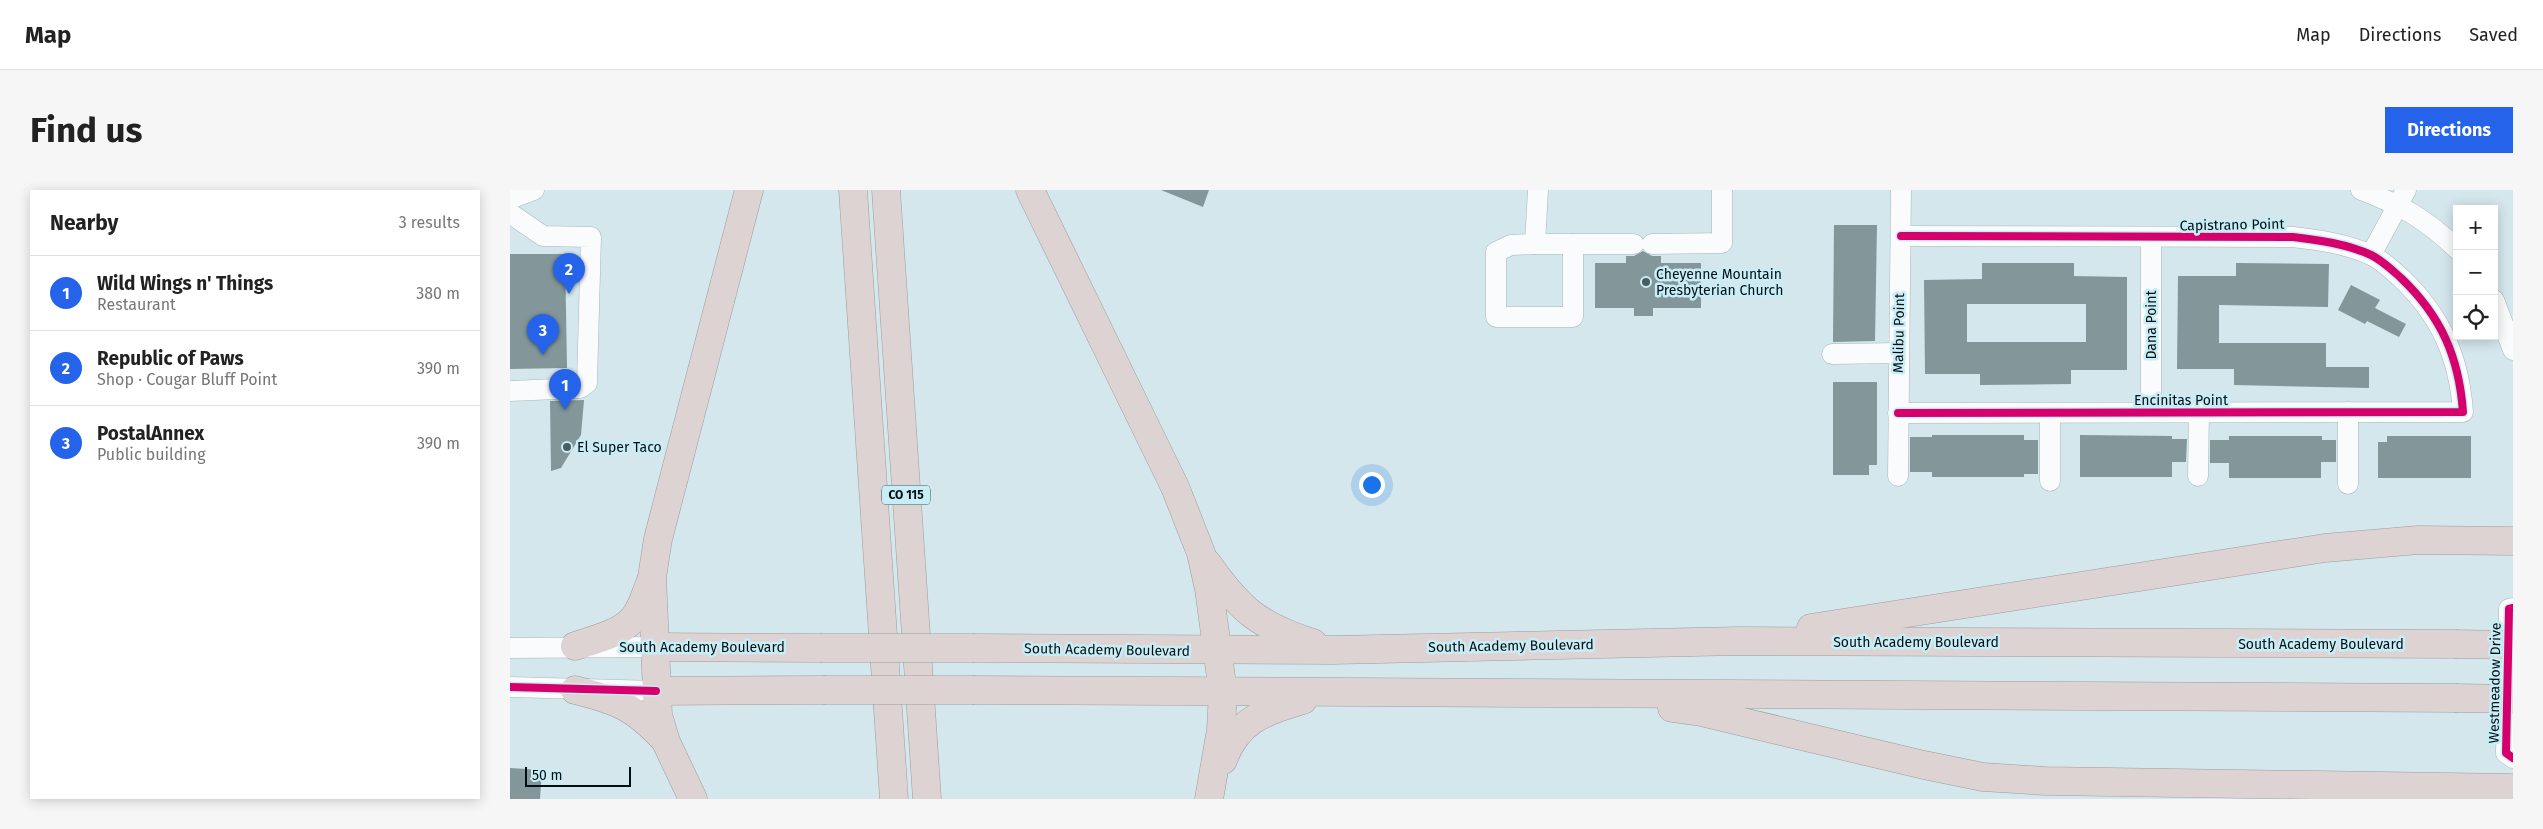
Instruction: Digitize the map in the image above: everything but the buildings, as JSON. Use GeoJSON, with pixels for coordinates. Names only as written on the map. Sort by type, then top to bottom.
{"type":"FeatureCollection","features":[{"type":"Feature","properties":{"kind":"highway"},"geometry":{"type":"LineString","coordinates":[[693,799],[666,742],[658,716],[652,577],[658,539],[749,190]]}},
{"type":"Feature","properties":{"kind":"highway","name":"CO 115"},"geometry":{"type":"LineString","coordinates":[[853,190],[894,799]]}},
{"type":"Feature","properties":{"kind":"highway","name":"CO 115"},"geometry":{"type":"LineString","coordinates":[[886,190],[927,799]]}},
{"type":"Feature","properties":{"kind":"highway"},"geometry":{"type":"LineString","coordinates":[[1030,190],[1175,487],[1200,553],[1219,651],[1223,692],[1221,730],[1211,792]]}},
{"type":"Feature","properties":{"kind":"highway"},"geometry":{"type":"LineString","coordinates":[[1739,641],[2325,548],[2418,540],[2513,541]]}},
{"type":"Feature","properties":{"kind":"highway"},"geometry":{"type":"LineString","coordinates":[[1200,553],[1228,592],[1244,609],[1262,623],[1289,636],[1334,650]]}},
{"type":"Feature","properties":{"kind":"highway"},"geometry":{"type":"LineString","coordinates":[[575,646],[611,633],[632,620],[641,607],[652,577]]}},
{"type":"Feature","properties":{"kind":"highway","name":"South Academy Boulevard"},"geometry":{"type":"LineString","coordinates":[[654,647],[1219,651],[1739,641],[2513,645]]}},
{"type":"Feature","properties":{"kind":"highway"},"geometry":{"type":"LineString","coordinates":[[575,690],[618,702],[633,710],[666,742]]}},
{"type":"Feature","properties":{"kind":"highway"},"geometry":{"type":"LineString","coordinates":[[656,691],[975,690],[2513,699]]}},
{"type":"Feature","properties":{"kind":"highway"},"geometry":{"type":"LineString","coordinates":[[1211,792],[1229,742],[1242,726],[1262,713],[1329,692]]}},
{"type":"Feature","properties":{"kind":"highway"},"geometry":{"type":"LineString","coordinates":[[1566,694],[1701,712],[1924,765],[1983,777],[2046,781],[2513,788]]}},
{"type":"Feature","properties":{"kind":"street"},"geometry":{"type":"LineString","coordinates":[[510,391],[580,388],[587,383],[591,237],[543,236],[510,207],[534,190]]}},
{"type":"Feature","properties":{"kind":"street"},"geometry":{"type":"LineString","coordinates":[[1535,244],[1538,190]]}},
{"type":"Feature","properties":{"kind":"street"},"geometry":{"type":"LineString","coordinates":[[1573,244],[1573,317],[1496,317],[1496,252],[1511,245],[1535,244],[1722,243],[1722,190]]}},
{"type":"Feature","properties":{"kind":"street","name":"Malibu Point"},"geometry":{"type":"LineString","coordinates":[[1898,476],[1901,190]]}},
{"type":"Feature","properties":{"kind":"street"},"geometry":{"type":"LineString","coordinates":[[2362,190],[2403,197],[2453,245]]}},
{"type":"Feature","properties":{"kind":"street"},"geometry":{"type":"LineString","coordinates":[[2371,255],[2403,197]]}},
{"type":"Feature","properties":{"kind":"street","name":"Capistrano Point"},"geometry":{"type":"LineString","coordinates":[[1901,236],[2293,237],[2319,240],[2371,255],[2422,298],[2437,320],[2456,366],[2462,389],[2463,412]]}},
{"type":"Feature","properties":{"kind":"street","name":"Dana Point"},"geometry":{"type":"LineString","coordinates":[[2151,412],[2152,238]]}},
{"type":"Feature","properties":{"kind":"street"},"geometry":{"type":"LineString","coordinates":[[2498,311],[2513,350]]}},
{"type":"Feature","properties":{"kind":"street"},"geometry":{"type":"LineString","coordinates":[[1832,354],[1899,353]]}},
{"type":"Feature","properties":{"kind":"street"},"geometry":{"type":"LineString","coordinates":[[2198,476],[2199,412]]}},
{"type":"Feature","properties":{"kind":"street"},"geometry":{"type":"LineString","coordinates":[[2348,412],[2348,484]]}},
{"type":"Feature","properties":{"kind":"street","name":"Encinitas Point"},"geometry":{"type":"LineString","coordinates":[[1898,413],[2463,412]]}},
{"type":"Feature","properties":{"kind":"street"},"geometry":{"type":"LineString","coordinates":[[2050,413],[2050,481]]}},
{"type":"Feature","properties":{"kind":"street","name":"Westmeadow Drive"},"geometry":{"type":"LineString","coordinates":[[2513,608],[2509,609],[2506,753],[2513,758]]}},
{"type":"Feature","properties":{"kind":"street","name":"South Academy Boulevard"},"geometry":{"type":"LineString","coordinates":[[510,648],[575,646],[654,647]]}},
{"type":"Feature","properties":{"kind":"street"},"geometry":{"type":"LineString","coordinates":[[510,687],[656,691]]}},
{"type":"Feature","properties":{"kind":"cycle path"},"geometry":{"type":"LineString","coordinates":[[1898,413],[2463,412],[2461,392],[2452,355],[2427,307],[2415,292],[2387,265],[2371,255],[2343,245],[2293,237],[1901,236]]}},
{"type":"Feature","properties":{"kind":"cycle path"},"geometry":{"type":"LineString","coordinates":[[2513,608],[2509,609],[2506,753],[2513,758]]}},
{"type":"Feature","properties":{"kind":"cycle path"},"geometry":{"type":"LineString","coordinates":[[510,687],[656,691]]}},
{"type":"Feature","properties":{"kind":"place","name":"Cheyenne Mountain Presbyterian Church"},"geometry":{"type":"Point","coordinates":[1646,282]}},
{"type":"Feature","properties":{"kind":"place","name":"Republic of Paws"},"geometry":{"type":"Point","coordinates":[569,294]}},
{"type":"Feature","properties":{"kind":"place","name":"PostalAnnex"},"geometry":{"type":"Point","coordinates":[543,355]}},
{"type":"Feature","properties":{"kind":"place","name":"Wild Wings n' Things"},"geometry":{"type":"Point","coordinates":[565,410]}},
{"type":"Feature","properties":{"kind":"place","name":"El Super Taco"},"geometry":{"type":"Point","coordinates":[567,447]}}]}
